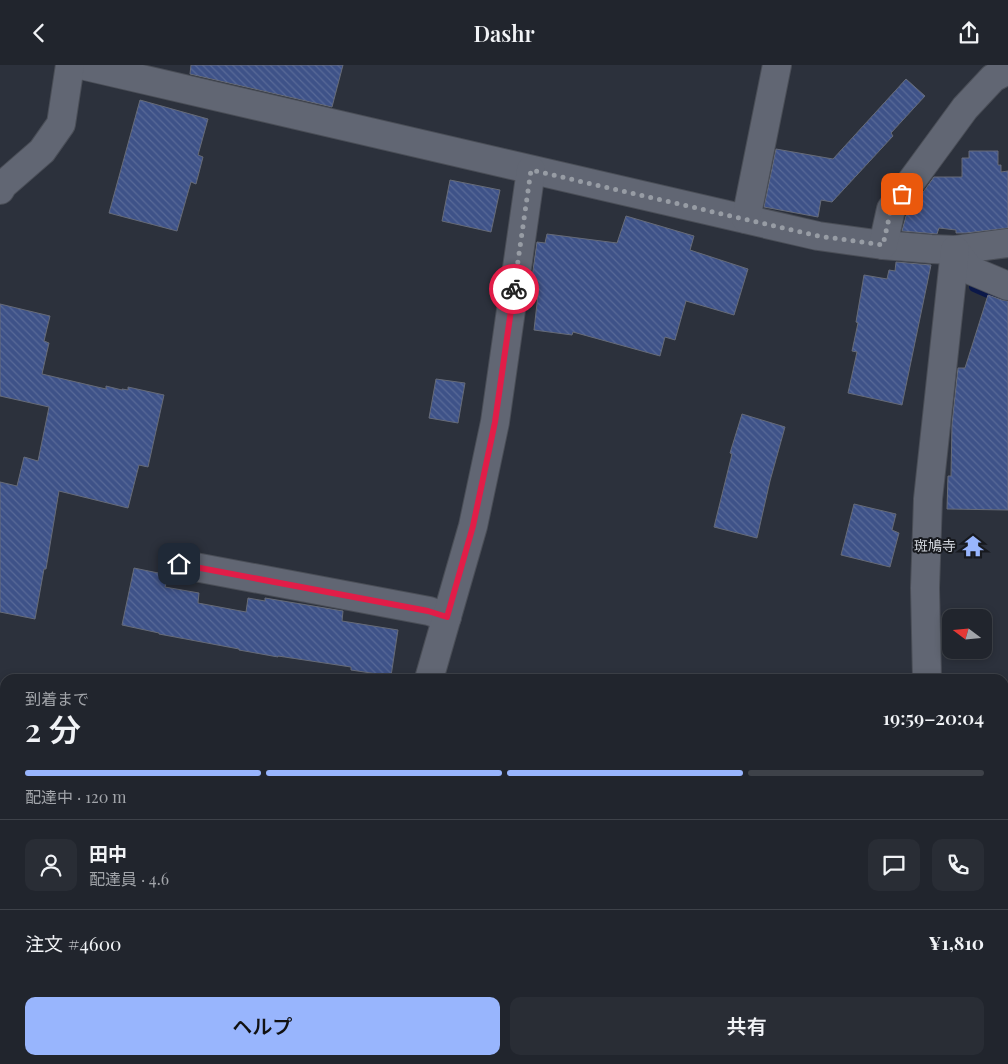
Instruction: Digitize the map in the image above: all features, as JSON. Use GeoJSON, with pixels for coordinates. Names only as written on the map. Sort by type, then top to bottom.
{"type":"FeatureCollection","features":[{"type":"Feature","properties":{"kind":"street"},"geometry":{"type":"LineString","coordinates":[[0,190],[2,185],[42,151],[61,125],[70,65]]}},
{"type":"Feature","properties":{"kind":"street"},"geometry":{"type":"LineString","coordinates":[[81,65],[818,236],[883,245],[931,249],[955,249],[1008,243]]}},
{"type":"Feature","properties":{"kind":"street"},"geometry":{"type":"LineString","coordinates":[[746,219],[777,65]]}},
{"type":"Feature","properties":{"kind":"street"},"geometry":{"type":"LineString","coordinates":[[883,245],[891,209],[965,108],[993,78],[1008,70]]}},
{"type":"Feature","properties":{"kind":"street"},"geometry":{"type":"LineString","coordinates":[[430,674],[473,526],[495,422],[531,170]]}},
{"type":"Feature","properties":{"kind":"street"},"geometry":{"type":"LineString","coordinates":[[955,249],[970,270],[1008,286]]}},
{"type":"Feature","properties":{"kind":"street"},"geometry":{"type":"LineString","coordinates":[[927,674],[925,588],[928,499],[955,249]]}},
{"type":"Feature","properties":{"kind":"street"},"geometry":{"type":"LineString","coordinates":[[179,564],[447,617]]}},
{"type":"Feature","properties":{"kind":"building"},"geometry":{"type":"Polygon","coordinates":[[[191,65],[343,65],[332,107],[190,74],[191,65]]]}},
{"type":"Feature","properties":{"kind":"building"},"geometry":{"type":"Polygon","coordinates":[[[906,79],[925,96],[891,133],[893,136],[832,202],[821,200],[818,217],[764,207],[776,149],[833,159],[906,79]]]}},
{"type":"Feature","properties":{"kind":"building"},"geometry":{"type":"Polygon","coordinates":[[[140,100],[208,119],[198,155],[203,157],[196,184],[191,182],[177,231],[109,213],[140,100]]]}},
{"type":"Feature","properties":{"kind":"building"},"geometry":{"type":"Polygon","coordinates":[[[969,151],[998,151],[998,165],[1001,165],[1001,172],[1008,171],[1008,228],[956,233],[956,230],[939,228],[937,234],[902,231],[906,216],[934,177],[962,177],[962,158],[969,158],[969,151]]]}},
{"type":"Feature","properties":{"kind":"building"},"geometry":{"type":"Polygon","coordinates":[[[450,180],[500,190],[491,232],[442,221],[450,180]]]}},
{"type":"Feature","properties":{"kind":"building"},"geometry":{"type":"Polygon","coordinates":[[[626,216],[694,236],[690,250],[748,269],[734,315],[686,301],[675,340],[665,337],[660,356],[573,332],[572,335],[534,330],[539,286],[531,285],[537,242],[545,243],[547,234],[617,243],[626,216]]]}},
{"type":"Feature","properties":{"kind":"building"},"geometry":{"type":"Polygon","coordinates":[[[896,262],[931,265],[902,405],[848,393],[857,352],[852,351],[858,323],[856,322],[864,275],[887,279],[889,270],[895,271],[896,262]]]}},
{"type":"Feature","properties":{"kind":"building"},"geometry":{"type":"Polygon","coordinates":[[[988,295],[1008,301],[1008,510],[947,509],[948,476],[951,476],[952,424],[958,368],[965,368],[988,295]]]}},
{"type":"Feature","properties":{"kind":"building"},"geometry":{"type":"Polygon","coordinates":[[[0,304],[50,316],[44,341],[49,343],[42,374],[106,389],[106,386],[128,390],[128,387],[164,395],[148,467],[139,465],[128,508],[59,491],[46,569],[44,569],[35,619],[0,612],[0,482],[17,486],[24,457],[38,461],[49,407],[0,396],[0,304]]]}},
{"type":"Feature","properties":{"kind":"building"},"geometry":{"type":"Polygon","coordinates":[[[436,379],[465,383],[458,423],[429,418],[436,379]]]}},
{"type":"Feature","properties":{"kind":"building"},"geometry":{"type":"Polygon","coordinates":[[[742,414],[785,427],[757,538],[714,527],[732,454],[730,453],[742,414]]]}},
{"type":"Feature","properties":{"kind":"building"},"geometry":{"type":"Polygon","coordinates":[[[854,504],[896,514],[892,530],[899,533],[890,567],[841,555],[854,504]]]}},
{"type":"Feature","properties":{"kind":"building"},"geometry":{"type":"Polygon","coordinates":[[[134,568],[168,575],[165,587],[199,593],[198,603],[246,612],[248,598],[265,601],[265,598],[343,611],[342,621],[398,630],[391,674],[378,674],[351,670],[351,667],[239,650],[122,625],[134,568]]]}},
{"type":"Feature","properties":{"kind":"waterway"},"geometry":{"type":"LineString","coordinates":[[974,287],[1008,302]]}},
{"type":"Feature","properties":{"kind":"way so far"},"geometry":{"type":"LineString","coordinates":[[514,289],[531,170],[818,236],[883,245],[891,209],[902,194]]}},
{"type":"Feature","properties":{"kind":"place","name":"斑鳩寺"},"geometry":{"type":"Point","coordinates":[973,546]}},
{"type":"Feature","properties":{"kind":"route"},"geometry":{"type":"LineString","coordinates":[[179,564],[428,611],[447,617],[473,526],[495,422],[514,289]]}}]}
